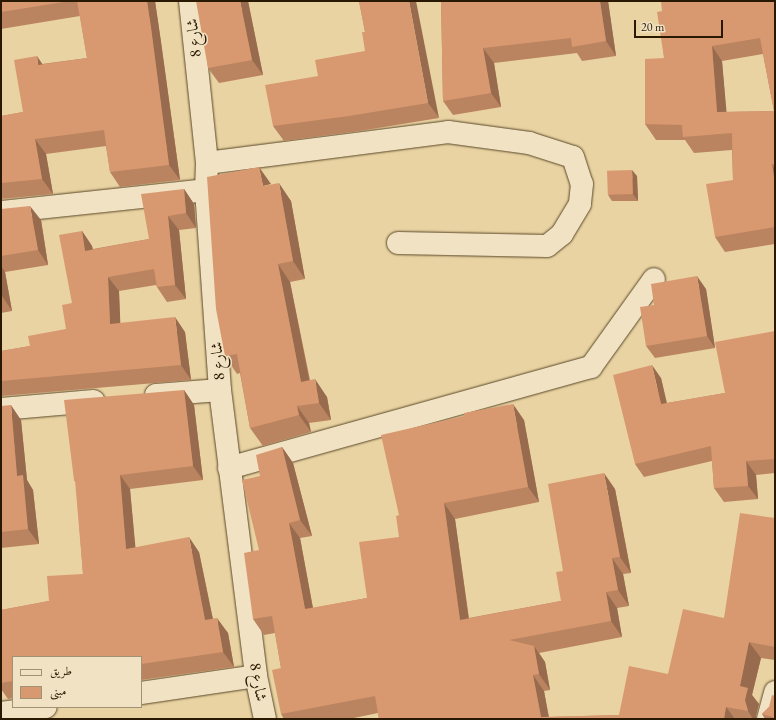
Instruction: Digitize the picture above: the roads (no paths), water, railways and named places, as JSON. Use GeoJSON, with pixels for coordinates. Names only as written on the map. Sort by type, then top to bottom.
{"type":"FeatureCollection","features":[{"type":"Feature","properties":{"kind":"street","name":"شارع 8"},"geometry":{"type":"LineString","coordinates":[[190,1],[207,163],[206,190],[220,390],[256,676],[265,719]]}},
{"type":"Feature","properties":{"kind":"street"},"geometry":{"type":"LineString","coordinates":[[207,163],[448,132],[529,143],[573,157],[582,184],[580,204],[562,234],[547,246],[398,243]]}},
{"type":"Feature","properties":{"kind":"street"},"geometry":{"type":"LineString","coordinates":[[1,212],[206,190]]}},
{"type":"Feature","properties":{"kind":"street"},"geometry":{"type":"LineString","coordinates":[[229,468],[591,367],[654,279]]}},
{"type":"Feature","properties":{"kind":"street"},"geometry":{"type":"LineString","coordinates":[[134,397],[220,390]]}},
{"type":"Feature","properties":{"kind":"street"},"geometry":{"type":"LineString","coordinates":[[1,409],[111,399]]}},
{"type":"Feature","properties":{"kind":"street"},"geometry":{"type":"LineString","coordinates":[[142,693],[256,676]]}},
{"type":"Feature","properties":{"kind":"street"},"geometry":{"type":"LineString","coordinates":[[768,719],[775,692]]}},
{"type":"Feature","properties":{"kind":"street"},"geometry":{"type":"LineString","coordinates":[[1,714],[40,708]]}}]}
